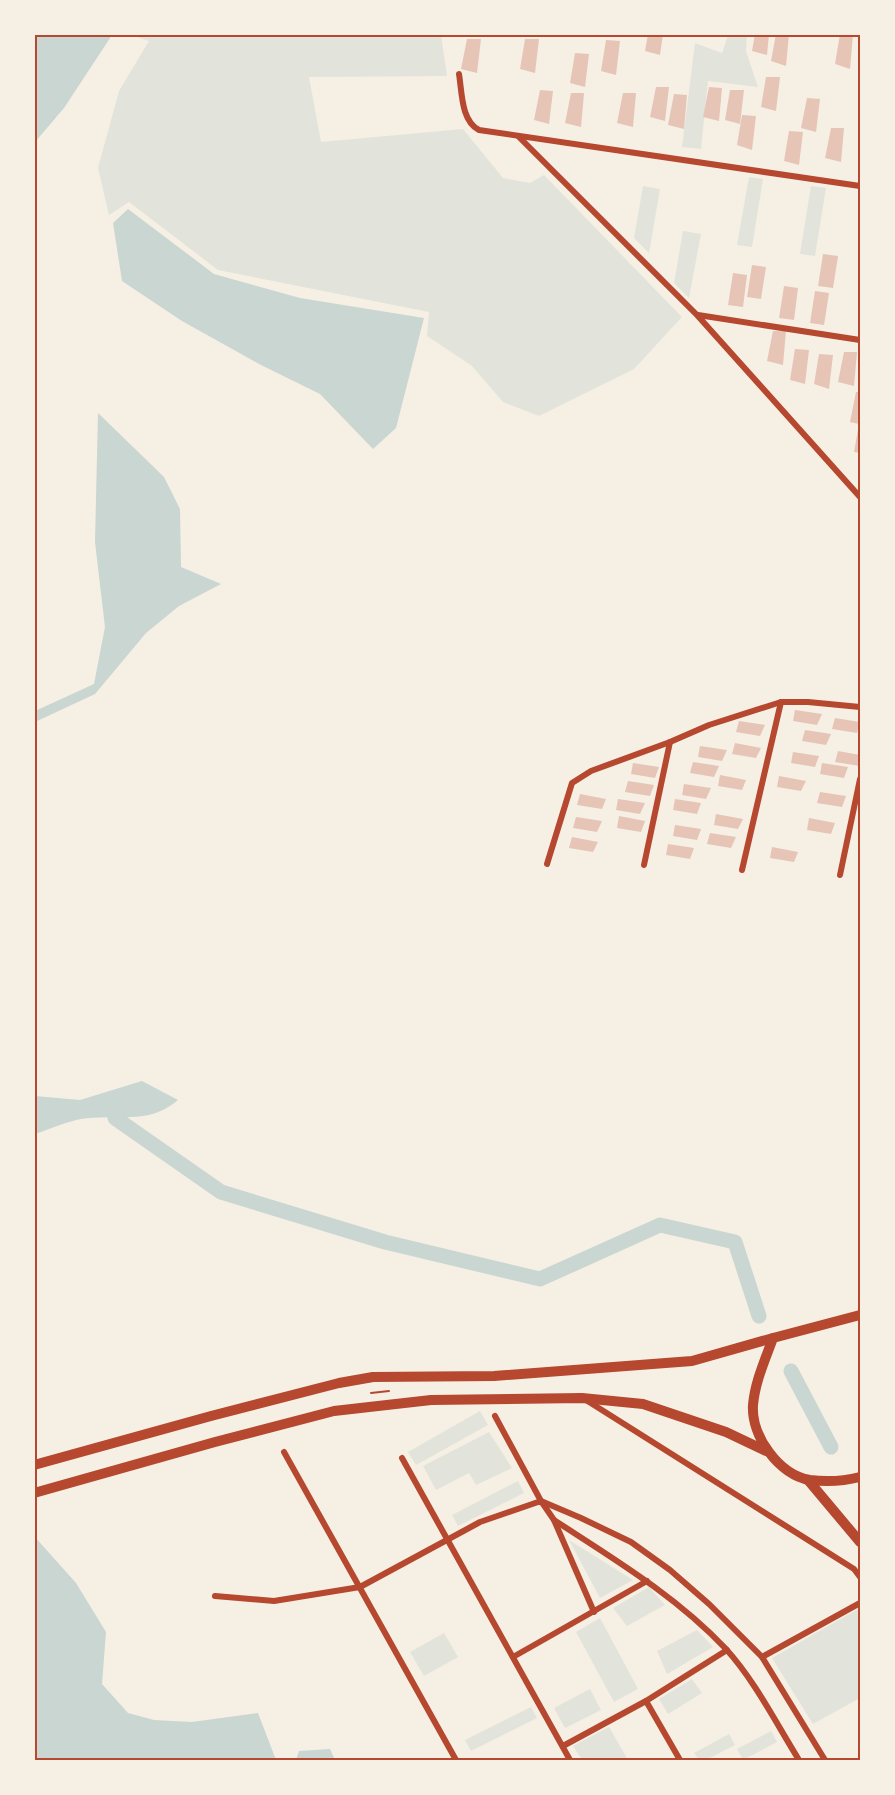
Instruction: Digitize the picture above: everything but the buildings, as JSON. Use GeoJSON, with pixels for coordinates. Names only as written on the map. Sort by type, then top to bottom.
{"type":"FeatureCollection","features":[{"type":"Feature","properties":{"kind":"main road"},"geometry":{"type":"LineString","coordinates":[[34,1465],[339,1383],[373,1377],[494,1376],[692,1360],[861,1315]]}},
{"type":"Feature","properties":{"kind":"main road"},"geometry":{"type":"LineString","coordinates":[[766,1450],[756,1429],[753,1406],[757,1383],[772,1338]]}},
{"type":"Feature","properties":{"kind":"main road"},"geometry":{"type":"LineString","coordinates":[[34,1493],[334,1411],[431,1400],[582,1398],[644,1404],[726,1432],[766,1450],[787,1469],[808,1480],[861,1542]]}},
{"type":"Feature","properties":{"kind":"main road"},"geometry":{"type":"LineString","coordinates":[[808,1480],[844,1481],[861,1477]]}},
{"type":"Feature","properties":{"kind":"street"},"geometry":{"type":"LineString","coordinates":[[459,74],[467,119],[472,126],[484,131],[861,186]]}},
{"type":"Feature","properties":{"kind":"street"},"geometry":{"type":"LineString","coordinates":[[519,137],[697,315],[859,494]]}},
{"type":"Feature","properties":{"kind":"street"},"geometry":{"type":"LineString","coordinates":[[697,315],[861,340]]}},
{"type":"Feature","properties":{"kind":"street"},"geometry":{"type":"LineString","coordinates":[[742,870],[781,702]]}},
{"type":"Feature","properties":{"kind":"street"},"geometry":{"type":"LineString","coordinates":[[547,864],[572,783],[591,771],[670,742],[709,724],[781,702],[861,707]]}},
{"type":"Feature","properties":{"kind":"street"},"geometry":{"type":"LineString","coordinates":[[644,865],[670,742]]}},
{"type":"Feature","properties":{"kind":"street"},"geometry":{"type":"LineString","coordinates":[[840,875],[861,779]]}},
{"type":"Feature","properties":{"kind":"street"},"geometry":{"type":"LineString","coordinates":[[582,1398],[854,1569],[861,1577]]}},
{"type":"Feature","properties":{"kind":"street"},"geometry":{"type":"LineString","coordinates":[[495,1416],[541,1501],[554,1520],[594,1612]]}},
{"type":"Feature","properties":{"kind":"street"},"geometry":{"type":"LineString","coordinates":[[284,1452],[456,1761]]}},
{"type":"Feature","properties":{"kind":"street"},"geometry":{"type":"LineString","coordinates":[[402,1458],[570,1761]]}},
{"type":"Feature","properties":{"kind":"street"},"geometry":{"type":"LineString","coordinates":[[215,1596],[274,1601],[360,1587],[480,1522],[541,1501],[614,1533],[650,1554],[709,1604],[762,1657],[825,1761]]}},
{"type":"Feature","properties":{"kind":"street"},"geometry":{"type":"LineString","coordinates":[[554,1520],[647,1581],[686,1610],[727,1650],[746,1675],[799,1761]]}},
{"type":"Feature","properties":{"kind":"street"},"geometry":{"type":"LineString","coordinates":[[513,1657],[647,1581]]}},
{"type":"Feature","properties":{"kind":"street"},"geometry":{"type":"LineString","coordinates":[[762,1657],[861,1603]]}},
{"type":"Feature","properties":{"kind":"street"},"geometry":{"type":"LineString","coordinates":[[563,1746],[646,1701],[727,1650]]}},
{"type":"Feature","properties":{"kind":"street"},"geometry":{"type":"LineString","coordinates":[[646,1701],[680,1761]]}},
{"type":"Feature","properties":{"kind":"shaded area"},"geometry":{"type":"Polygon","coordinates":[[[35,34],[112,35],[64,108],[35,142],[35,34]]]}},
{"type":"Feature","properties":{"kind":"shaded area"},"geometry":{"type":"Polygon","coordinates":[[[131,35],[441,35],[447,76],[309,77],[321,142],[463,129],[503,178],[530,183],[544,175],[682,317],[634,369],[539,416],[503,402],[472,366],[427,336],[429,312],[218,270],[129,202],[109,215],[98,168],[119,91],[149,41],[131,35]]]}},
{"type":"Feature","properties":{"kind":"shaded area"},"geometry":{"type":"Polygon","coordinates":[[[728,35],[747,35],[746,51],[758,87],[708,81],[701,149],[682,147],[695,43],[722,53],[728,35]]]}},
{"type":"Feature","properties":{"kind":"shaded area"},"geometry":{"type":"Polygon","coordinates":[[[749,177],[763,179],[752,247],[737,245],[749,177]]]}},
{"type":"Feature","properties":{"kind":"shaded area"},"geometry":{"type":"Polygon","coordinates":[[[643,186],[660,189],[649,253],[634,238],[643,186]]]}},
{"type":"Feature","properties":{"kind":"shaded area"},"geometry":{"type":"Polygon","coordinates":[[[811,186],[826,188],[815,256],[800,254],[811,186]]]}},
{"type":"Feature","properties":{"kind":"shaded area"},"geometry":{"type":"Polygon","coordinates":[[[128,209],[214,274],[300,298],[424,318],[396,428],[373,449],[320,394],[261,365],[182,321],[122,281],[113,223],[128,209]]]}},
{"type":"Feature","properties":{"kind":"shaded area"},"geometry":{"type":"Polygon","coordinates":[[[683,231],[701,234],[689,298],[674,283],[683,231]]]}},
{"type":"Feature","properties":{"kind":"shaded area"},"geometry":{"type":"Polygon","coordinates":[[[98,413],[164,477],[180,509],[181,567],[221,584],[179,606],[146,633],[95,694],[35,722],[35,711],[94,684],[105,627],[95,542],[98,413]]]}},
{"type":"Feature","properties":{"kind":"shaded area"},"geometry":{"type":"Polygon","coordinates":[[[142,1081],[178,1100],[157,1113],[135,1117],[82,1119],[35,1134],[35,1096],[80,1100],[142,1081]]]}},
{"type":"Feature","properties":{"kind":"shaded area"},"geometry":{"type":"Polygon","coordinates":[[[480,1411],[488,1425],[416,1465],[408,1452],[480,1411]]]}},
{"type":"Feature","properties":{"kind":"shaded area"},"geometry":{"type":"Polygon","coordinates":[[[489,1432],[512,1468],[476,1485],[469,1473],[436,1490],[423,1466],[489,1432]]]}},
{"type":"Feature","properties":{"kind":"shaded area"},"geometry":{"type":"Polygon","coordinates":[[[518,1481],[524,1493],[458,1526],[452,1515],[518,1481]]]}},
{"type":"Feature","properties":{"kind":"shaded area"},"geometry":{"type":"Polygon","coordinates":[[[34,1536],[76,1583],[106,1632],[102,1684],[128,1713],[154,1720],[192,1722],[258,1713],[276,1760],[35,1760],[34,1536]]]}},
{"type":"Feature","properties":{"kind":"shaded area"},"geometry":{"type":"Polygon","coordinates":[[[569,1540],[633,1580],[600,1598],[569,1540]]]}},
{"type":"Feature","properties":{"kind":"shaded area"},"geometry":{"type":"Polygon","coordinates":[[[649,1587],[665,1605],[627,1626],[613,1608],[649,1587]]]}},
{"type":"Feature","properties":{"kind":"shaded area"},"geometry":{"type":"Polygon","coordinates":[[[860,1608],[860,1698],[813,1724],[772,1658],[860,1608]]]}},
{"type":"Feature","properties":{"kind":"shaded area"},"geometry":{"type":"Polygon","coordinates":[[[600,1618],[638,1689],[614,1702],[576,1632],[600,1618]]]}},
{"type":"Feature","properties":{"kind":"shaded area"},"geometry":{"type":"Polygon","coordinates":[[[697,1630],[713,1647],[667,1674],[657,1651],[697,1630]]]}},
{"type":"Feature","properties":{"kind":"shaded area"},"geometry":{"type":"Polygon","coordinates":[[[444,1633],[458,1657],[424,1676],[410,1652],[444,1633]]]}},
{"type":"Feature","properties":{"kind":"shaded area"},"geometry":{"type":"Polygon","coordinates":[[[692,1679],[702,1693],[668,1714],[659,1699],[692,1679]]]}},
{"type":"Feature","properties":{"kind":"shaded area"},"geometry":{"type":"Polygon","coordinates":[[[590,1689],[601,1710],[565,1728],[554,1708],[590,1689]]]}},
{"type":"Feature","properties":{"kind":"shaded area"},"geometry":{"type":"Polygon","coordinates":[[[531,1707],[537,1718],[471,1751],[465,1740],[531,1707]]]}},
{"type":"Feature","properties":{"kind":"shaded area"},"geometry":{"type":"Polygon","coordinates":[[[609,1727],[628,1760],[582,1760],[573,1746],[609,1727]]]}},
{"type":"Feature","properties":{"kind":"shaded area"},"geometry":{"type":"Polygon","coordinates":[[[771,1731],[777,1742],[743,1760],[737,1749],[771,1731]]]}},
{"type":"Feature","properties":{"kind":"shaded area"},"geometry":{"type":"Polygon","coordinates":[[[729,1734],[735,1745],[706,1760],[699,1760],[694,1753],[729,1734]]]}},
{"type":"Feature","properties":{"kind":"shaded area"},"geometry":{"type":"Polygon","coordinates":[[[330,1749],[335,1760],[296,1760],[299,1751],[330,1749]]]}},
{"type":"Feature","properties":{"kind":"waterway"},"geometry":{"type":"LineString","coordinates":[[115,1118],[221,1192],[385,1242],[540,1279],[660,1225],[735,1242],[759,1316]]}},
{"type":"Feature","properties":{"kind":"waterway"},"geometry":{"type":"LineString","coordinates":[[791,1371],[831,1447]]}}]}
